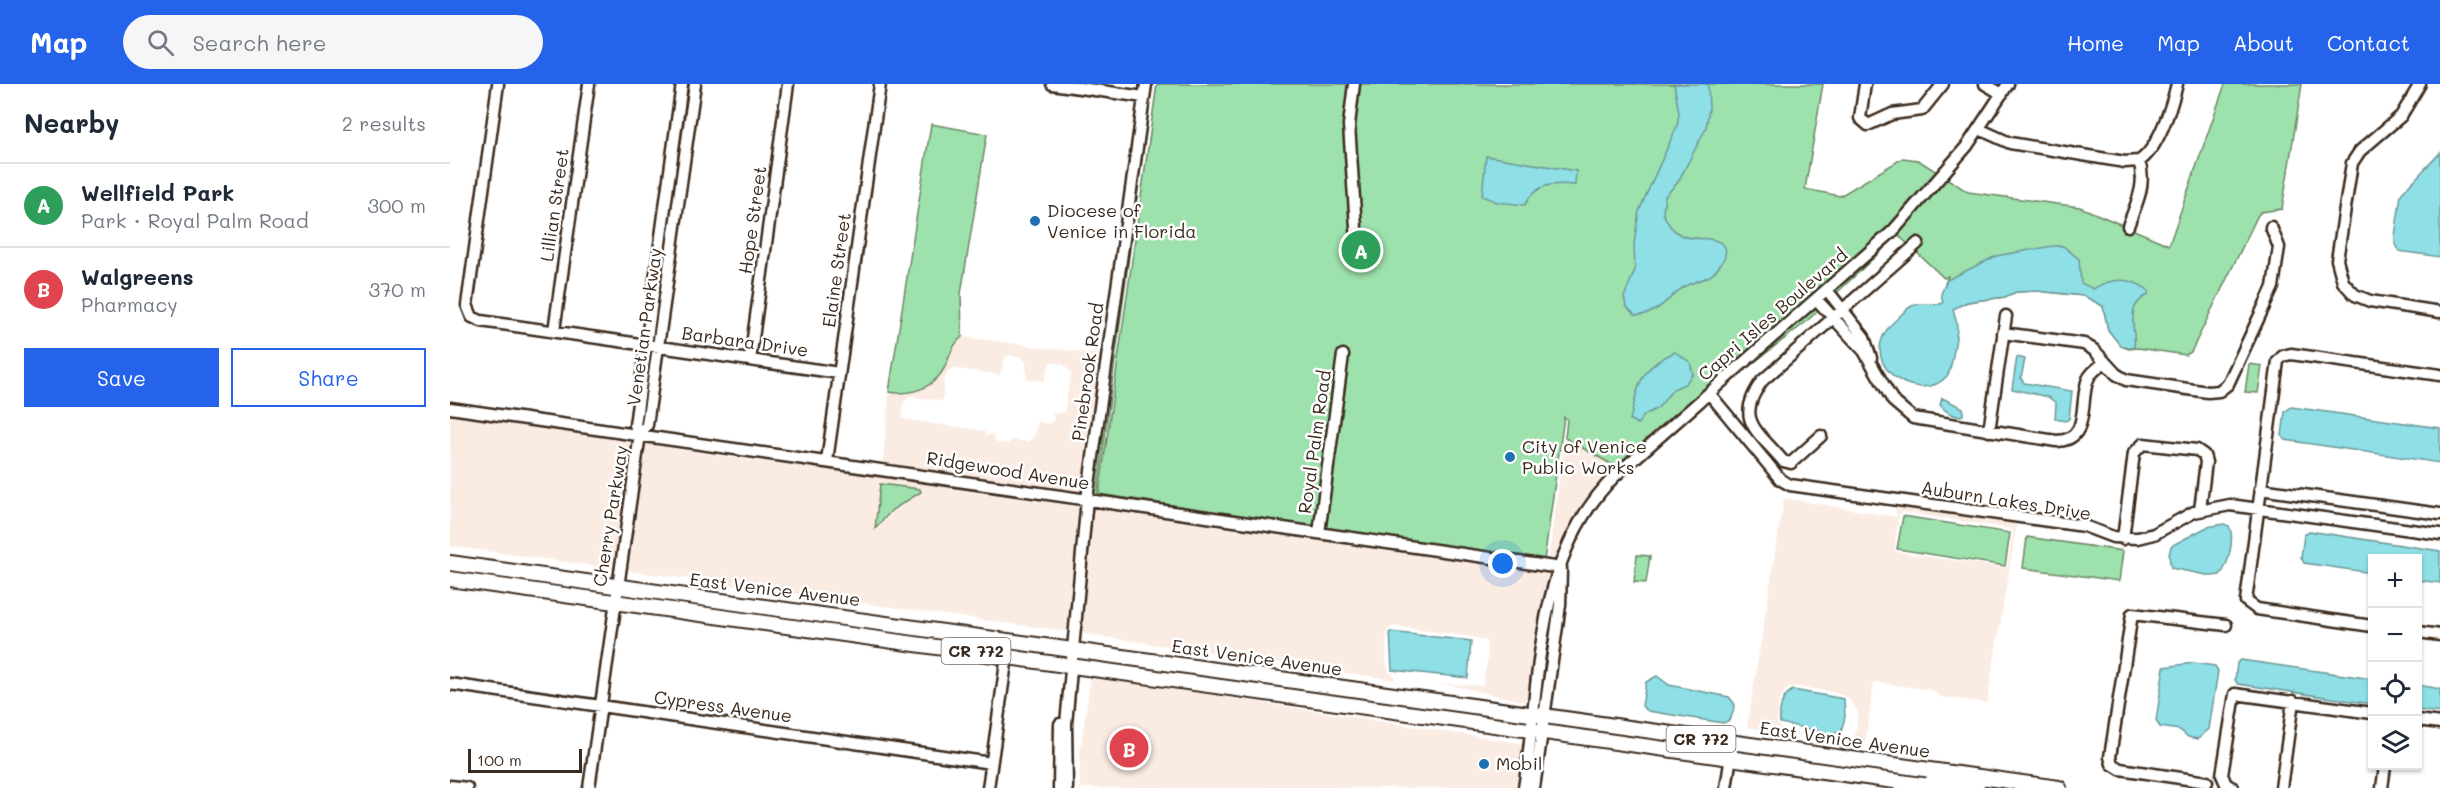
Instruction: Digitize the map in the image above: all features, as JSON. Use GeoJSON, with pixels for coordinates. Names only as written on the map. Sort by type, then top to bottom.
{"type":"FeatureCollection","features":[{"type":"Feature","properties":{"kind":"main road","name":"East Venice Avenue"},"geometry":{"type":"LineString","coordinates":[[450,563],[2059,788]]}},
{"type":"Feature","properties":{"kind":"main road","name":"East Venice Avenue"},"geometry":{"type":"LineString","coordinates":[[450,579],[1944,788]]}},
{"type":"Feature","properties":{"kind":"main road"},"geometry":{"type":"LineString","coordinates":[[1226,687],[1250,685],[1287,687],[1299,682]]}},
{"type":"Feature","properties":{"kind":"main road"},"geometry":{"type":"LineString","coordinates":[[1288,697],[1306,689],[1366,697],[1385,694]]}},
{"type":"Feature","properties":{"kind":"main road"},"geometry":{"type":"LineString","coordinates":[[1854,776],[1890,774],[1969,784],[1986,777]]}},
{"type":"Feature","properties":{"kind":"street","name":"Barbara Drive"},"geometry":{"type":"LineString","coordinates":[[498,84],[467,304],[470,315],[481,321],[838,372]]}},
{"type":"Feature","properties":{"kind":"street","name":"Lillian Street"},"geometry":{"type":"LineString","coordinates":[[555,331],[589,84]]}},
{"type":"Feature","properties":{"kind":"street","name":"Venetian Parkway"},"geometry":{"type":"LineString","coordinates":[[653,346],[663,225],[682,84]]}},
{"type":"Feature","properties":{"kind":"street","name":"Venetian Parkway"},"geometry":{"type":"LineString","coordinates":[[640,434],[635,425],[653,346],[675,227],[695,84]]}},
{"type":"Feature","properties":{"kind":"street","name":"Hope Street"},"geometry":{"type":"LineString","coordinates":[[750,360],[788,84]]}},
{"type":"Feature","properties":{"kind":"street","name":"Elaine Street"},"geometry":{"type":"LineString","coordinates":[[827,461],[880,84]]}},
{"type":"Feature","properties":{"kind":"street"},"geometry":{"type":"LineString","coordinates":[[1052,84],[1144,98]]}},
{"type":"Feature","properties":{"kind":"street","name":"Pinebrook Road"},"geometry":{"type":"LineString","coordinates":[[1059,788],[1065,683],[1073,650],[1087,500],[1146,84]]}},
{"type":"Feature","properties":{"kind":"street"},"geometry":{"type":"LineString","coordinates":[[1354,84],[1349,125],[1357,242]]}},
{"type":"Feature","properties":{"kind":"street"},"geometry":{"type":"LineString","coordinates":[[1865,84],[1860,118],[1868,125],[1892,114],[1922,110],[1943,84]]}},
{"type":"Feature","properties":{"kind":"street"},"geometry":{"type":"LineString","coordinates":[[1985,84],[2001,94]]}},
{"type":"Feature","properties":{"kind":"street","name":"Capri Isles Boulevard"},"geometry":{"type":"LineString","coordinates":[[1537,732],[1560,605],[1561,568],[1571,536],[1592,501],[1616,475],[1893,231],[1932,189],[1979,129],[2008,84]]}},
{"type":"Feature","properties":{"kind":"street"},"geometry":{"type":"LineString","coordinates":[[1979,129],[2010,143],[2128,162],[2139,161],[2151,151],[2177,84]]}},
{"type":"Feature","properties":{"kind":"street"},"geometry":{"type":"LineString","coordinates":[[2420,84],[2401,116],[2360,151],[2352,163],[2338,266],[2346,287],[2365,300],[2440,312]]}},
{"type":"Feature","properties":{"kind":"street"},"geometry":{"type":"LineString","coordinates":[[678,112],[691,114]]}},
{"type":"Feature","properties":{"kind":"street"},"geometry":{"type":"LineString","coordinates":[[2128,226],[2142,189],[2143,174],[2139,161]]}},
{"type":"Feature","properties":{"kind":"street"},"geometry":{"type":"LineString","coordinates":[[663,225],[675,227]]}},
{"type":"Feature","properties":{"kind":"street"},"geometry":{"type":"LineString","coordinates":[[2004,333],[2084,344],[2094,350],[2126,380],[2208,392],[2224,388],[2273,287],[2278,247],[2271,228]]}},
{"type":"Feature","properties":{"kind":"street"},"geometry":{"type":"LineString","coordinates":[[1821,436],[1791,463],[1787,463],[1750,421],[1748,406],[1762,381],[1918,243]]}},
{"type":"Feature","properties":{"kind":"street"},"geometry":{"type":"LineString","coordinates":[[1827,290],[1864,337],[1872,361],[1893,401],[1913,418],[2056,441],[2069,440],[2080,428],[2089,377],[2105,362]]}},
{"type":"Feature","properties":{"kind":"street"},"geometry":{"type":"LineString","coordinates":[[1816,299],[1872,361]]}},
{"type":"Feature","properties":{"kind":"street"},"geometry":{"type":"LineString","coordinates":[[1989,431],[2006,316]]}},
{"type":"Feature","properties":{"kind":"street"},"geometry":{"type":"LineString","coordinates":[[2368,625],[2257,609],[2247,604],[2245,595],[2278,364],[2283,356],[2291,354],[2440,375]]}},
{"type":"Feature","properties":{"kind":"street","name":"Royal Palm Road"},"geometry":{"type":"LineString","coordinates":[[1319,533],[1344,355]]}},
{"type":"Feature","properties":{"kind":"street","name":"Auburn Lakes Drive"},"geometry":{"type":"LineString","coordinates":[[1709,393],[1786,484],[2084,526],[2123,539],[2154,534],[2200,510],[2230,506],[2440,534]]}},
{"type":"Feature","properties":{"kind":"street","name":"Ridgewood Avenue"},"geometry":{"type":"LineString","coordinates":[[450,408],[1561,568]]}},
{"type":"Feature","properties":{"kind":"street","name":"Cherry Parkway"},"geometry":{"type":"LineString","coordinates":[[589,788],[640,434]]}},
{"type":"Feature","properties":{"kind":"street"},"geometry":{"type":"LineString","coordinates":[[2123,539],[2134,453],[2142,444],[2197,450],[2204,455],[2206,462],[2200,510]]}},
{"type":"Feature","properties":{"kind":"street"},"geometry":{"type":"LineString","coordinates":[[2260,489],[2440,514]]}},
{"type":"Feature","properties":{"kind":"street"},"geometry":{"type":"LineString","coordinates":[[2207,782],[2120,769],[2110,761],[2131,615],[2137,613],[2226,625]]}},
{"type":"Feature","properties":{"kind":"street"},"geometry":{"type":"LineString","coordinates":[[2422,633],[2440,636]]}},
{"type":"Feature","properties":{"kind":"street"},"geometry":{"type":"LineString","coordinates":[[988,788],[1006,656]]}},
{"type":"Feature","properties":{"kind":"street","name":"Cypress Avenue"},"geometry":{"type":"LineString","coordinates":[[450,684],[991,763]]}},
{"type":"Feature","properties":{"kind":"street"},"geometry":{"type":"LineString","coordinates":[[2233,788],[2226,784],[2222,775],[2234,696],[2240,693],[2368,712]]}},
{"type":"Feature","properties":{"kind":"street"},"geometry":{"type":"LineString","coordinates":[[2281,788],[2293,701]]}},
{"type":"Feature","properties":{"kind":"street"},"geometry":{"type":"LineString","coordinates":[[2422,721],[2440,723]]}},
{"type":"Feature","properties":{"kind":"street"},"geometry":{"type":"LineString","coordinates":[[1524,788],[1537,732]]}},
{"type":"Feature","properties":{"kind":"street"},"geometry":{"type":"LineString","coordinates":[[1534,788],[1537,732]]}},
{"type":"Feature","properties":{"kind":"street"},"geometry":{"type":"LineString","coordinates":[[1726,788],[1732,744]]}},
{"type":"Feature","properties":{"kind":"street","name":"Pinebrook Road"},"geometry":{"type":"LineString","coordinates":[[1062,755],[1067,788]]}},
{"type":"Feature","properties":{"kind":"street"},"geometry":{"type":"LineString","coordinates":[[2382,788],[2384,770]]}},
{"type":"Feature","properties":{"kind":"street"},"geometry":{"type":"LineString","coordinates":[[2160,788],[2163,775]]}},
{"type":"Feature","properties":{"kind":"street"},"geometry":{"type":"LineString","coordinates":[[450,786],[467,788]]}},
{"type":"Feature","properties":{"kind":"shaded area"},"geometry":{"type":"Polygon","coordinates":[[[962,337],[1103,355],[1070,632],[450,546],[450,411],[740,459],[882,472],[889,392],[901,394],[939,377],[953,344],[962,337]],[[1009,355],[1005,357],[1000,375],[951,368],[944,379],[943,401],[910,396],[903,404],[902,419],[984,431],[986,436],[993,434],[997,443],[1008,444],[1011,440],[1029,442],[1035,434],[1037,421],[1048,424],[1054,419],[1052,414],[1064,412],[1071,373],[1063,364],[1050,362],[1044,381],[1027,379],[1026,362],[1020,357],[1009,355]],[[880,484],[876,528],[904,502],[880,484]]]}},
{"type":"Feature","properties":{"kind":"shaded area"},"geometry":{"type":"Polygon","coordinates":[[[1565,438],[1618,468],[1583,506],[1564,544],[1530,703],[1441,683],[1482,686],[1488,659],[1486,641],[1471,637],[1392,626],[1387,630],[1386,661],[1389,672],[1393,674],[1395,680],[1078,633],[1091,498],[1548,561],[1565,438]]]}},
{"type":"Feature","properties":{"kind":"shaded area"},"geometry":{"type":"Polygon","coordinates":[[[1784,498],[1897,517],[1895,507],[2017,524],[1987,703],[1941,697],[1931,690],[1874,682],[1865,744],[1854,743],[1858,712],[1847,697],[1832,692],[1794,686],[1785,691],[1779,700],[1777,724],[1787,731],[1786,733],[1747,727],[1784,498]],[[1902,512],[1899,515],[1894,549],[1897,552],[2007,568],[2012,529],[1902,512]]]}},
{"type":"Feature","properties":{"kind":"shaded area"},"geometry":{"type":"Polygon","coordinates":[[[1091,676],[1532,745],[1524,788],[1080,788],[1080,752],[1091,676]]]}},
{"type":"Feature","properties":{"kind":"green space"},"geometry":{"type":"Polygon","coordinates":[[[1152,84],[1097,496],[1091,498],[1152,84]]]}},
{"type":"Feature","properties":{"kind":"green space"},"geometry":{"type":"Polygon","coordinates":[[[1157,84],[1823,84],[1805,189],[1840,196],[1903,158],[1918,160],[1968,192],[2080,207],[2169,245],[2225,84],[2302,84],[2282,209],[2261,212],[2258,215],[2191,352],[2186,355],[2138,348],[2129,349],[2121,346],[2108,330],[2103,306],[2084,296],[2037,291],[2016,292],[2005,297],[1967,302],[1953,309],[1943,298],[1948,276],[1944,278],[1898,235],[1806,322],[1725,385],[1896,234],[1618,468],[1565,438],[1567,419],[1564,417],[1544,561],[1099,494],[1157,84]]]}},
{"type":"Feature","properties":{"kind":"green space"},"geometry":{"type":"Polygon","coordinates":[[[931,124],[987,134],[961,294],[962,337],[954,346],[942,372],[928,386],[902,393],[889,392],[931,124]]]}},
{"type":"Feature","properties":{"kind":"green space"},"geometry":{"type":"Polygon","coordinates":[[[2249,364],[2262,366],[2258,393],[2245,392],[2249,364]]]}},
{"type":"Feature","properties":{"kind":"green space"},"geometry":{"type":"Polygon","coordinates":[[[880,484],[920,489],[921,492],[892,510],[875,529],[880,484]]]}},
{"type":"Feature","properties":{"kind":"green space"},"geometry":{"type":"Polygon","coordinates":[[[1903,516],[2010,533],[2005,566],[1897,549],[1903,516]]]}},
{"type":"Feature","properties":{"kind":"green space"},"geometry":{"type":"Polygon","coordinates":[[[2027,537],[2123,551],[2119,581],[2023,568],[2027,537]]]}},
{"type":"Feature","properties":{"kind":"green space"},"geometry":{"type":"Polygon","coordinates":[[[1637,555],[1650,556],[1646,583],[1634,582],[1637,555]]]}},
{"type":"Feature","properties":{"kind":"water"},"geometry":{"type":"Polygon","coordinates":[[[1674,84],[1708,84],[1709,109],[1706,128],[1678,182],[1665,196],[1663,213],[1677,233],[1686,237],[1719,242],[1725,247],[1725,254],[1720,265],[1708,277],[1682,288],[1655,310],[1635,315],[1626,306],[1624,297],[1635,270],[1634,244],[1639,211],[1677,126],[1679,113],[1674,84]]]}},
{"type":"Feature","properties":{"kind":"water"},"geometry":{"type":"Polygon","coordinates":[[[2440,153],[2440,257],[2399,251],[2395,244],[2395,236],[2401,194],[2440,153]]]}},
{"type":"Feature","properties":{"kind":"water"},"geometry":{"type":"Polygon","coordinates":[[[1486,156],[1576,171],[1575,185],[1560,184],[1540,188],[1534,192],[1525,205],[1497,202],[1482,196],[1486,156]]]}},
{"type":"Feature","properties":{"kind":"water"},"geometry":{"type":"Polygon","coordinates":[[[2063,246],[2079,259],[2081,283],[2093,289],[2120,280],[2134,282],[2148,290],[2148,295],[2140,300],[2133,312],[2134,348],[2121,346],[2108,330],[2103,306],[2084,296],[2037,291],[2016,292],[2005,297],[1967,302],[1953,309],[1957,327],[1950,368],[1947,376],[1934,385],[1920,387],[1905,383],[1892,375],[1883,364],[1880,349],[1884,334],[1910,307],[1943,303],[1941,294],[1947,280],[1996,256],[2063,246]]]}},
{"type":"Feature","properties":{"kind":"water"},"geometry":{"type":"Polygon","coordinates":[[[1675,352],[1690,362],[1693,374],[1685,384],[1673,389],[1658,408],[1644,415],[1638,424],[1630,420],[1638,387],[1647,371],[1654,364],[1675,352]]]}},
{"type":"Feature","properties":{"kind":"water"},"geometry":{"type":"Polygon","coordinates":[[[2017,357],[2025,359],[2021,378],[2024,383],[2072,391],[2069,419],[2065,421],[2055,419],[2056,403],[2048,397],[2012,389],[2017,357]]]}},
{"type":"Feature","properties":{"kind":"water"},"geometry":{"type":"Polygon","coordinates":[[[1942,398],[1963,408],[1963,415],[1953,415],[1945,410],[1940,405],[1942,398]]]}},
{"type":"Feature","properties":{"kind":"water"},"geometry":{"type":"Polygon","coordinates":[[[2291,407],[2440,428],[2440,463],[2285,440],[2282,436],[2285,412],[2291,407]]]}},
{"type":"Feature","properties":{"kind":"water"},"geometry":{"type":"Polygon","coordinates":[[[2224,524],[2229,526],[2231,531],[2231,544],[2226,565],[2220,575],[2212,576],[2171,568],[2169,555],[2171,546],[2207,527],[2224,524]]]}},
{"type":"Feature","properties":{"kind":"water"},"geometry":{"type":"Polygon","coordinates":[[[2309,531],[2440,551],[2440,583],[2422,581],[2422,554],[2368,554],[2368,572],[2304,563],[2301,557],[2304,535],[2309,531]]]}},
{"type":"Feature","properties":{"kind":"water"},"geometry":{"type":"Polygon","coordinates":[[[1390,632],[1471,641],[1468,678],[1392,670],[1390,632]]]}},
{"type":"Feature","properties":{"kind":"water"},"geometry":{"type":"Polygon","coordinates":[[[2241,660],[2368,678],[2368,703],[2238,684],[2235,680],[2237,663],[2241,660]]]}},
{"type":"Feature","properties":{"kind":"water"},"geometry":{"type":"Polygon","coordinates":[[[2194,663],[2215,666],[2218,671],[2209,729],[2198,739],[2188,737],[2180,730],[2160,727],[2156,721],[2164,667],[2194,663]]]}},
{"type":"Feature","properties":{"kind":"water"},"geometry":{"type":"Polygon","coordinates":[[[1657,676],[1669,685],[1729,697],[1734,703],[1730,718],[1723,723],[1648,711],[1642,706],[1646,682],[1657,676]]]}},
{"type":"Feature","properties":{"kind":"water"},"geometry":{"type":"Polygon","coordinates":[[[2422,686],[2440,689],[2440,713],[2422,711],[2422,686]]]}},
{"type":"Feature","properties":{"kind":"water"},"geometry":{"type":"Polygon","coordinates":[[[1793,690],[1844,699],[1845,717],[1841,732],[1833,734],[1780,723],[1782,704],[1793,690]]]}},
{"type":"Feature","properties":{"kind":"place","name":"Diocese of Venice in Florida"},"geometry":{"type":"Point","coordinates":[1035,221]}},
{"type":"Feature","properties":{"kind":"place","name":"Wellfield Park"},"geometry":{"type":"Point","coordinates":[1361,250]}},
{"type":"Feature","properties":{"kind":"place","name":"City of Venice Public Works"},"geometry":{"type":"Point","coordinates":[1510,457]}},
{"type":"Feature","properties":{"kind":"place","name":"Walgreens"},"geometry":{"type":"Point","coordinates":[1129,748]}},
{"type":"Feature","properties":{"kind":"place","name":"Mobil"},"geometry":{"type":"Point","coordinates":[1484,764]}}]}
